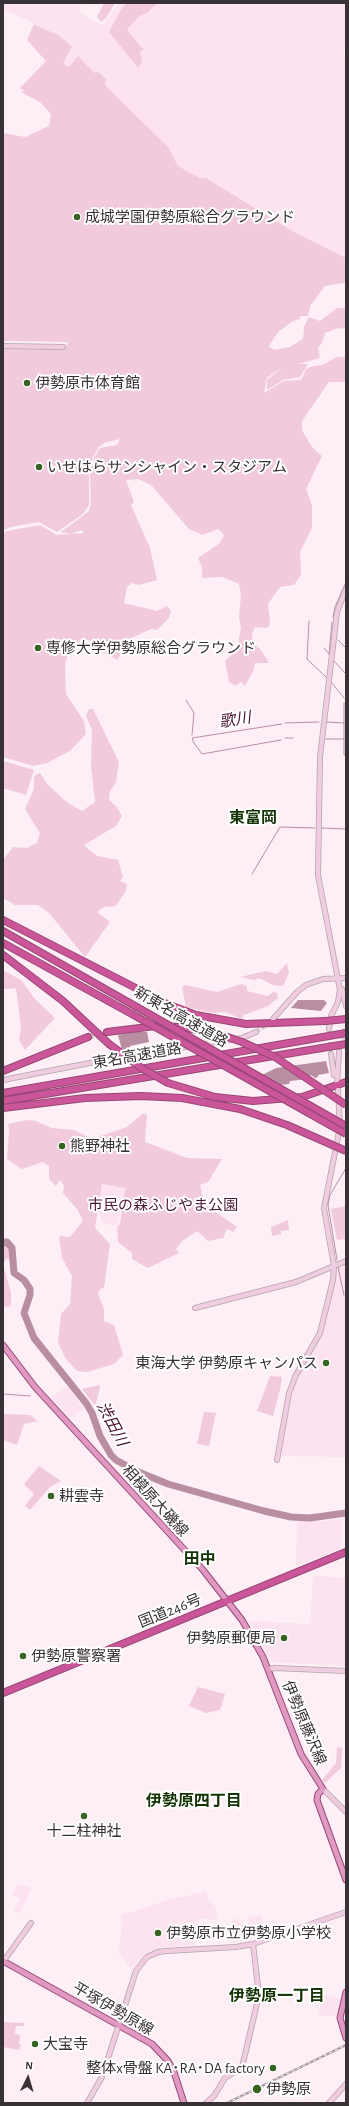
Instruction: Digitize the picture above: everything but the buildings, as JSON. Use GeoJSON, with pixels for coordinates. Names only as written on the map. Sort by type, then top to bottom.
{"type":"FeatureCollection","features":[{"type":"Feature","properties":{"kind":"highway"},"geometry":{"type":"LineString","coordinates":[[3,920],[134,988],[191,1013],[221,1021],[246,1024],[346,1019]]}},
{"type":"Feature","properties":{"kind":"highway","name":"新東名高速道路"},"geometry":{"type":"LineString","coordinates":[[3,931],[346,1126]]}},
{"type":"Feature","properties":{"kind":"highway","name":"新東名高速道路"},"geometry":{"type":"LineString","coordinates":[[3,943],[346,1134]]}},
{"type":"Feature","properties":{"kind":"highway"},"geometry":{"type":"LineString","coordinates":[[3,955],[63,1001],[109,1044],[143,1069],[168,1083],[215,1097],[253,1101],[302,1097],[346,1082]]}},
{"type":"Feature","properties":{"kind":"highway"},"geometry":{"type":"LineString","coordinates":[[107,1032],[131,1028],[162,1026],[193,1029],[218,1034],[242,1042],[275,1057],[346,1105]]}},
{"type":"Feature","properties":{"kind":"highway","name":"東名高速道路"},"geometry":{"type":"LineString","coordinates":[[3,1093],[346,1033]]}},
{"type":"Feature","properties":{"kind":"highway"},"geometry":{"type":"LineString","coordinates":[[3,1071],[88,1037]]}},
{"type":"Feature","properties":{"kind":"highway","name":"東名高速道路"},"geometry":{"type":"LineString","coordinates":[[3,1102],[346,1044]]}},
{"type":"Feature","properties":{"kind":"highway"},"geometry":{"type":"LineString","coordinates":[[3,1108],[85,1098],[141,1096],[182,1098],[240,1109],[287,1125],[346,1151]]}},
{"type":"Feature","properties":{"kind":"highway","name":"国道246号"},"geometry":{"type":"LineString","coordinates":[[3,1693],[346,1552]]}},
{"type":"Feature","properties":{"kind":"main road","name":"相模原大磯線"},"geometry":{"type":"LineString","coordinates":[[3,1345],[35,1387],[203,1570],[228,1601]]}},
{"type":"Feature","properties":{"kind":"main road","name":"伊勢原藤沢線"},"geometry":{"type":"LineString","coordinates":[[228,1601],[250,1632],[269,1669],[301,1754],[323,1789]]}},
{"type":"Feature","properties":{"kind":"main road"},"geometry":{"type":"LineString","coordinates":[[323,1789],[318,1794],[317,1800],[346,1880]]}},
{"type":"Feature","properties":{"kind":"main road","name":"平塚伊勢原線"},"geometry":{"type":"LineString","coordinates":[[3,1962],[144,2038],[160,2052],[174,2072],[184,2103]]}},
{"type":"Feature","properties":{"kind":"main road"},"geometry":{"type":"LineString","coordinates":[[346,1992],[340,2018],[346,2038]]}},
{"type":"Feature","properties":{"kind":"street"},"geometry":{"type":"LineString","coordinates":[[3,346],[63,347]]}},
{"type":"Feature","properties":{"kind":"street"},"geometry":{"type":"LineString","coordinates":[[346,589],[336,616],[320,757],[319,804],[320,889],[346,1006]]}},
{"type":"Feature","properties":{"kind":"street"},"geometry":{"type":"LineString","coordinates":[[329,1028],[330,1016],[340,996],[339,978]]}},
{"type":"Feature","properties":{"kind":"street"},"geometry":{"type":"LineString","coordinates":[[273,1018],[306,984],[323,979],[346,978]]}},
{"type":"Feature","properties":{"kind":"street"},"geometry":{"type":"LineString","coordinates":[[3,1080],[110,1059],[242,1038],[256,1032]]}},
{"type":"Feature","properties":{"kind":"street"},"geometry":{"type":"LineString","coordinates":[[331,1054],[337,1081],[339,1052]]}},
{"type":"Feature","properties":{"kind":"street"},"geometry":{"type":"LineString","coordinates":[[277,1460],[289,1393],[296,1375],[322,1328],[333,1280],[334,1266],[324,1208],[340,1127],[338,1090]]}},
{"type":"Feature","properties":{"kind":"street"},"geometry":{"type":"LineString","coordinates":[[195,1308],[296,1282],[346,1261]]}},
{"type":"Feature","properties":{"kind":"street"},"geometry":{"type":"LineString","coordinates":[[269,1669],[346,1670]]}},
{"type":"Feature","properties":{"kind":"street"},"geometry":{"type":"LineString","coordinates":[[323,1789],[346,1812]]}},
{"type":"Feature","properties":{"kind":"street"},"geometry":{"type":"LineString","coordinates":[[87,2103],[100,2082],[136,1971],[142,1962],[151,1955],[166,1951],[236,1947],[253,1944],[346,1912]]}},
{"type":"Feature","properties":{"kind":"street"},"geometry":{"type":"LineString","coordinates":[[3,1962],[31,1923]]}},
{"type":"Feature","properties":{"kind":"street"},"geometry":{"type":"LineString","coordinates":[[206,2103],[214,2096],[225,2078],[241,2068],[243,2063],[259,1995],[253,1944]]}},
{"type":"Feature","properties":{"kind":"street"},"geometry":{"type":"LineString","coordinates":[[329,2103],[346,2084]]}},
{"type":"Feature","properties":{"kind":"shaded area"},"geometry":{"type":"Polygon","coordinates":[[[4,3],[82,3],[79,12],[103,26],[119,3],[346,3],[346,45],[344,55],[346,65],[346,258],[294,232],[206,178],[200,178],[178,166],[168,147],[105,85],[106,79],[98,71],[95,73],[78,56],[69,67],[63,63],[72,48],[60,36],[3,9],[4,3]]]}},
{"type":"Feature","properties":{"kind":"shaded area"},"geometry":{"type":"Polygon","coordinates":[[[298,1000],[324,1000],[327,1003],[321,1011],[291,1008],[298,1000]]]}},
{"type":"Feature","properties":{"kind":"shaded area"},"geometry":{"type":"Polygon","coordinates":[[[147,1032],[149,1042],[130,1046],[130,1049],[122,1050],[118,1035],[147,1032]]]}},
{"type":"Feature","properties":{"kind":"shaded area"},"geometry":{"type":"Polygon","coordinates":[[[326,1061],[329,1073],[318,1075],[318,1077],[315,1078],[311,1075],[308,1079],[290,1081],[289,1084],[280,1085],[262,1075],[276,1068],[326,1061]]]}},
{"type":"Feature","properties":{"kind":"shaded area"},"geometry":{"type":"Polygon","coordinates":[[[102,1184],[124,1187],[123,1203],[117,1226],[103,1223],[98,1211],[102,1184]]]}},
{"type":"Feature","properties":{"kind":"shaded area","name":"東海大学 伊勢原キャンパス"},"geometry":{"type":"Polygon","coordinates":[[[346,1262],[346,1457],[282,1456],[280,1453],[293,1389],[301,1370],[316,1347],[325,1325],[337,1266],[346,1262]]]}},
{"type":"Feature","properties":{"kind":"shaded area"},"geometry":{"type":"Polygon","coordinates":[[[68,1387],[84,1408],[70,1418],[51,1397],[68,1387]]]}},
{"type":"Feature","properties":{"kind":"shaded area"},"geometry":{"type":"Polygon","coordinates":[[[342,1519],[340,1549],[296,1566],[297,1521],[327,1521],[342,1519]]]}},
{"type":"Feature","properties":{"kind":"shaded area"},"geometry":{"type":"Polygon","coordinates":[[[315,1576],[346,1578],[346,1666],[271,1662],[249,1621],[310,1624],[313,1578],[315,1576]]]}},
{"type":"Feature","properties":{"kind":"shaded area"},"geometry":{"type":"Polygon","coordinates":[[[18,1884],[32,1888],[19,1914],[14,1911],[20,1899],[12,1895],[18,1884]]]}},
{"type":"Feature","properties":{"kind":"shaded area","name":"伊勢原市立伊勢原小学校"},"geometry":{"type":"Polygon","coordinates":[[[206,1892],[209,1901],[216,1907],[217,1920],[198,1918],[195,1945],[166,1947],[153,1950],[141,1958],[133,1969],[131,1969],[119,1953],[122,1922],[120,1919],[122,1913],[130,1913],[171,1899],[206,1892]]]}},
{"type":"Feature","properties":{"kind":"shaded area"},"geometry":{"type":"Polygon","coordinates":[[[262,1916],[261,1936],[233,1943],[231,1919],[237,1919],[240,1924],[248,1925],[249,1917],[262,1916]]]}},
{"type":"Feature","properties":{"kind":"shaded area"},"geometry":{"type":"Polygon","coordinates":[[[321,1994],[341,1999],[336,2016],[319,2016],[321,1994]]]}},
{"type":"Feature","properties":{"kind":"green space"},"geometry":{"type":"Polygon","coordinates":[[[104,3],[115,3],[106,18],[101,22],[97,17],[104,3]]]}},
{"type":"Feature","properties":{"kind":"green space"},"geometry":{"type":"Polygon","coordinates":[[[127,3],[163,3],[155,5],[148,12],[138,17],[127,30],[144,49],[140,52],[142,62],[138,68],[109,32],[122,8],[127,3]]]}},
{"type":"Feature","properties":{"kind":"green space"},"geometry":{"type":"Polygon","coordinates":[[[34,24],[60,36],[72,47],[63,63],[69,67],[78,56],[95,73],[98,71],[106,79],[105,85],[168,147],[178,166],[200,178],[206,178],[294,232],[346,258],[346,278],[344,283],[325,286],[310,306],[308,316],[300,316],[300,319],[293,321],[278,332],[269,346],[274,350],[290,347],[303,339],[304,327],[309,317],[320,321],[337,308],[346,308],[346,329],[338,328],[325,333],[322,343],[318,348],[320,358],[298,364],[308,364],[300,377],[283,380],[267,390],[267,380],[283,367],[267,378],[264,393],[284,381],[301,380],[306,369],[313,366],[322,365],[337,357],[346,357],[346,382],[329,382],[302,421],[302,430],[312,447],[322,456],[306,489],[312,505],[312,528],[300,552],[301,575],[294,585],[280,587],[268,604],[270,624],[267,628],[255,627],[252,634],[253,644],[261,650],[269,663],[255,663],[254,669],[245,686],[241,682],[235,686],[229,682],[225,661],[237,650],[241,628],[239,617],[241,595],[239,584],[223,577],[202,578],[202,567],[198,558],[220,543],[224,535],[218,529],[202,535],[189,529],[151,485],[138,479],[126,480],[134,502],[131,505],[150,548],[157,580],[139,585],[132,583],[127,587],[124,603],[157,611],[167,606],[171,611],[169,618],[157,630],[151,629],[132,638],[117,660],[100,650],[92,641],[81,639],[69,652],[65,664],[66,694],[84,721],[86,734],[70,751],[47,763],[34,766],[3,757],[3,534],[7,531],[40,525],[57,535],[71,534],[61,532],[88,512],[91,504],[90,475],[94,458],[100,448],[117,445],[120,439],[104,443],[99,447],[93,457],[89,471],[89,505],[83,514],[57,532],[39,522],[3,530],[3,349],[65,349],[68,342],[3,341],[3,133],[25,137],[49,126],[51,114],[41,103],[21,92],[24,91],[20,88],[46,61],[27,40],[34,24]],[[82,530],[71,534],[84,533],[82,530]]]}},
{"type":"Feature","properties":{"kind":"green space"},"geometry":{"type":"Polygon","coordinates":[[[89,709],[93,709],[119,762],[116,782],[110,791],[109,800],[116,806],[122,816],[116,826],[84,845],[97,856],[118,860],[123,877],[120,881],[127,884],[125,892],[116,906],[104,907],[97,912],[110,922],[85,957],[49,913],[38,905],[15,905],[3,898],[3,860],[13,847],[27,848],[37,843],[40,833],[25,809],[34,789],[34,776],[40,773],[47,784],[68,803],[82,811],[95,802],[91,766],[92,730],[86,716],[89,709]]]}},
{"type":"Feature","properties":{"kind":"green space"},"geometry":{"type":"Polygon","coordinates":[[[3,761],[34,770],[26,795],[3,788],[3,761]]]}},
{"type":"Feature","properties":{"kind":"green space"},"geometry":{"type":"Polygon","coordinates":[[[287,963],[289,973],[283,986],[273,985],[259,978],[254,980],[240,977],[266,971],[277,974],[287,963]]]}},
{"type":"Feature","properties":{"kind":"green space"},"geometry":{"type":"Polygon","coordinates":[[[3,970],[21,980],[35,999],[55,1018],[25,1050],[19,1040],[21,1027],[16,988],[5,989],[3,987],[3,970]]]}},
{"type":"Feature","properties":{"kind":"green space"},"geometry":{"type":"Polygon","coordinates":[[[241,984],[247,986],[247,991],[268,996],[273,992],[277,993],[278,998],[268,1006],[244,1015],[242,1019],[225,1012],[212,1013],[186,1007],[182,987],[185,985],[217,992],[241,984]]]}},
{"type":"Feature","properties":{"kind":"green space","name":"市民の森ふじやま公園"},"geometry":{"type":"Polygon","coordinates":[[[143,1113],[147,1115],[145,1142],[187,1158],[222,1159],[208,1182],[200,1185],[207,1206],[237,1227],[233,1232],[227,1229],[223,1238],[208,1241],[197,1231],[182,1241],[176,1249],[179,1253],[148,1268],[132,1259],[132,1253],[118,1242],[117,1227],[120,1224],[125,1188],[102,1184],[95,1228],[110,1244],[104,1288],[100,1289],[98,1294],[104,1309],[104,1321],[114,1325],[123,1355],[114,1364],[87,1372],[77,1371],[66,1359],[58,1343],[61,1314],[70,1304],[72,1276],[62,1258],[59,1236],[70,1237],[83,1221],[77,1209],[63,1193],[64,1186],[60,1180],[56,1186],[49,1179],[49,1166],[43,1162],[22,1169],[7,1159],[8,1124],[27,1120],[36,1121],[51,1128],[74,1130],[92,1139],[127,1127],[143,1113]]]}},
{"type":"Feature","properties":{"kind":"green space"},"geometry":{"type":"Polygon","coordinates":[[[346,1206],[346,1239],[337,1240],[331,1209],[346,1206]]]}},
{"type":"Feature","properties":{"kind":"green space"},"geometry":{"type":"Polygon","coordinates":[[[288,1220],[289,1230],[281,1231],[281,1234],[272,1236],[271,1227],[288,1220]]]}},
{"type":"Feature","properties":{"kind":"green space"},"geometry":{"type":"Polygon","coordinates":[[[3,1238],[12,1243],[16,1255],[10,1260],[6,1259],[3,1264],[3,1238]]]}},
{"type":"Feature","properties":{"kind":"green space"},"geometry":{"type":"Polygon","coordinates":[[[3,1264],[11,1293],[11,1306],[3,1307],[3,1264]]]}},
{"type":"Feature","properties":{"kind":"green space"},"geometry":{"type":"Polygon","coordinates":[[[270,1376],[282,1377],[273,1416],[257,1411],[270,1376]]]}},
{"type":"Feature","properties":{"kind":"green space"},"geometry":{"type":"Polygon","coordinates":[[[100,1385],[100,1388],[95,1406],[82,1389],[100,1385]]]}},
{"type":"Feature","properties":{"kind":"green space"},"geometry":{"type":"Polygon","coordinates":[[[204,1412],[216,1413],[209,1446],[197,1444],[204,1412]]]}},
{"type":"Feature","properties":{"kind":"green space"},"geometry":{"type":"Polygon","coordinates":[[[3,1414],[30,1415],[38,1421],[24,1424],[17,1445],[3,1440],[3,1414]]]}},
{"type":"Feature","properties":{"kind":"green space"},"geometry":{"type":"Polygon","coordinates":[[[39,1466],[61,1481],[50,1487],[30,1510],[25,1506],[34,1494],[24,1484],[39,1466]]]}},
{"type":"Feature","properties":{"kind":"green space"},"geometry":{"type":"Polygon","coordinates":[[[198,1687],[225,1694],[220,1710],[206,1713],[189,1706],[198,1687]]]}},
{"type":"Feature","properties":{"kind":"green space"},"geometry":{"type":"Polygon","coordinates":[[[337,1747],[342,1748],[341,1768],[325,1783],[322,1780],[336,1763],[337,1747]]]}},
{"type":"Feature","properties":{"kind":"green space"},"geometry":{"type":"Polygon","coordinates":[[[3,2022],[24,2023],[24,2026],[16,2026],[15,2034],[20,2035],[19,2044],[21,2045],[19,2050],[3,2047],[3,2022]]]}},
{"type":"Feature","properties":{"kind":"waterway"},"geometry":{"type":"LineString","coordinates":[[333,617],[335,607],[346,582]]}},
{"type":"Feature","properties":{"kind":"waterway"},"geometry":{"type":"LineString","coordinates":[[309,621],[307,659],[326,677]]}},
{"type":"Feature","properties":{"kind":"waterway"},"geometry":{"type":"LineString","coordinates":[[329,654],[332,622]]}},
{"type":"Feature","properties":{"kind":"waterway"},"geometry":{"type":"LineString","coordinates":[[338,640],[346,648]]}},
{"type":"Feature","properties":{"kind":"waterway"},"geometry":{"type":"LineString","coordinates":[[324,648],[329,654]]}},
{"type":"Feature","properties":{"kind":"waterway"},"geometry":{"type":"LineString","coordinates":[[334,661],[346,674]]}},
{"type":"Feature","properties":{"kind":"waterway"},"geometry":{"type":"LineString","coordinates":[[332,683],[344,698]]}},
{"type":"Feature","properties":{"kind":"waterway","name":"歌川"},"geometry":{"type":"LineString","coordinates":[[186,700],[194,713],[192,735]]}},
{"type":"Feature","properties":{"kind":"waterway"},"geometry":{"type":"LineString","coordinates":[[344,703],[344,723]]}},
{"type":"Feature","properties":{"kind":"waterway","name":"歌川"},"geometry":{"type":"LineString","coordinates":[[285,723],[319,722]]}},
{"type":"Feature","properties":{"kind":"waterway","name":"歌川"},"geometry":{"type":"LineString","coordinates":[[327,722],[344,723],[344,755],[346,755]]}},
{"type":"Feature","properties":{"kind":"waterway","name":"歌川"},"geometry":{"type":"LineString","coordinates":[[281,740],[202,754],[192,738],[282,724]]}},
{"type":"Feature","properties":{"kind":"waterway"},"geometry":{"type":"LineString","coordinates":[[285,738],[293,738]]}},
{"type":"Feature","properties":{"kind":"waterway"},"geometry":{"type":"LineString","coordinates":[[326,739],[344,739]]}},
{"type":"Feature","properties":{"kind":"waterway"},"geometry":{"type":"LineString","coordinates":[[252,874],[280,827],[315,828]]}},
{"type":"Feature","properties":{"kind":"waterway"},"geometry":{"type":"LineString","coordinates":[[322,828],[346,829]]}},
{"type":"Feature","properties":{"kind":"waterway"},"geometry":{"type":"LineString","coordinates":[[337,1260],[328,1205],[330,1195],[346,1168]]}},
{"type":"Feature","properties":{"kind":"waterway","name":"渋田川"},"geometry":{"type":"LineString","coordinates":[[3,1243],[7,1242],[12,1248],[14,1273],[24,1280],[30,1289],[30,1295],[24,1313],[34,1338],[86,1403],[92,1413],[100,1436],[111,1455],[116,1460],[136,1471],[168,1484],[264,1511],[291,1517],[310,1518],[346,1513]]}},
{"type":"Feature","properties":{"kind":"waterway"},"geometry":{"type":"LineString","coordinates":[[338,1267],[344,1295]]}},
{"type":"Feature","properties":{"kind":"waterway"},"geometry":{"type":"LineString","coordinates":[[3,1394],[30,1396]]}},
{"type":"Feature","properties":{"kind":"tunnel"},"geometry":{"type":"LineString","coordinates":[[256,1032],[269,1023]]}},
{"type":"Feature","properties":{"kind":"tunnel"},"geometry":{"type":"LineString","coordinates":[[339,1052],[346,1026]]}},
{"type":"Feature","properties":{"kind":"tunnel"},"geometry":{"type":"LineString","coordinates":[[329,1029],[331,1054]]}},
{"type":"Feature","properties":{"kind":"tunnel"},"geometry":{"type":"LineString","coordinates":[[88,1037],[107,1032]]}},
{"type":"Feature","properties":{"kind":"railway"},"geometry":{"type":"LineString","coordinates":[[227,2103],[346,2045]]}},
{"type":"Feature","properties":{"kind":"place","name":"成城学園伊勢原総合グラウンド"},"geometry":{"type":"Point","coordinates":[77,217]}},
{"type":"Feature","properties":{"kind":"place","name":"伊勢原市体育館"},"geometry":{"type":"Point","coordinates":[27,383]}},
{"type":"Feature","properties":{"kind":"place","name":"いせはらサンシャイン・スタジアム"},"geometry":{"type":"Point","coordinates":[39,467]}},
{"type":"Feature","properties":{"kind":"place","name":"専修大学伊勢原総合グラウンド"},"geometry":{"type":"Point","coordinates":[38,648]}},
{"type":"Feature","properties":{"kind":"place","name":"熊野神社"},"geometry":{"type":"Point","coordinates":[62,1146]}},
{"type":"Feature","properties":{"kind":"place","name":"東海大学 伊勢原キャンパス"},"geometry":{"type":"Point","coordinates":[326,1363]}},
{"type":"Feature","properties":{"kind":"place","name":"耕雲寺"},"geometry":{"type":"Point","coordinates":[51,1496]}},
{"type":"Feature","properties":{"kind":"place","name":"伊勢原郵便局"},"geometry":{"type":"Point","coordinates":[284,1638]}},
{"type":"Feature","properties":{"kind":"place","name":"伊勢原警察署"},"geometry":{"type":"Point","coordinates":[23,1656]}},
{"type":"Feature","properties":{"kind":"place","name":"十二柱神社"},"geometry":{"type":"Point","coordinates":[84,1816]}},
{"type":"Feature","properties":{"kind":"place","name":"伊勢原市立伊勢原小学校"},"geometry":{"type":"Point","coordinates":[158,1933]}},
{"type":"Feature","properties":{"kind":"place","name":"大宝寺"},"geometry":{"type":"Point","coordinates":[35,2044]}},
{"type":"Feature","properties":{"kind":"place","name":"整体x骨盤 KA･RA･DA factory"},"geometry":{"type":"Point","coordinates":[273,2068]}},
{"type":"Feature","properties":{"kind":"place","name":"伊勢原"},"geometry":{"type":"Point","coordinates":[257,2089]}},
{"type":"Feature","properties":{"kind":"district","name":"東富岡"},"geometry":{"type":"Point","coordinates":[253,818]}},
{"type":"Feature","properties":{"kind":"district","name":"田中"},"geometry":{"type":"Point","coordinates":[200,1559]}},
{"type":"Feature","properties":{"kind":"district","name":"伊勢原四丁目"},"geometry":{"type":"Point","coordinates":[194,1801]}},
{"type":"Feature","properties":{"kind":"district","name":"伊勢原一丁目"},"geometry":{"type":"Point","coordinates":[277,1996]}}]}
